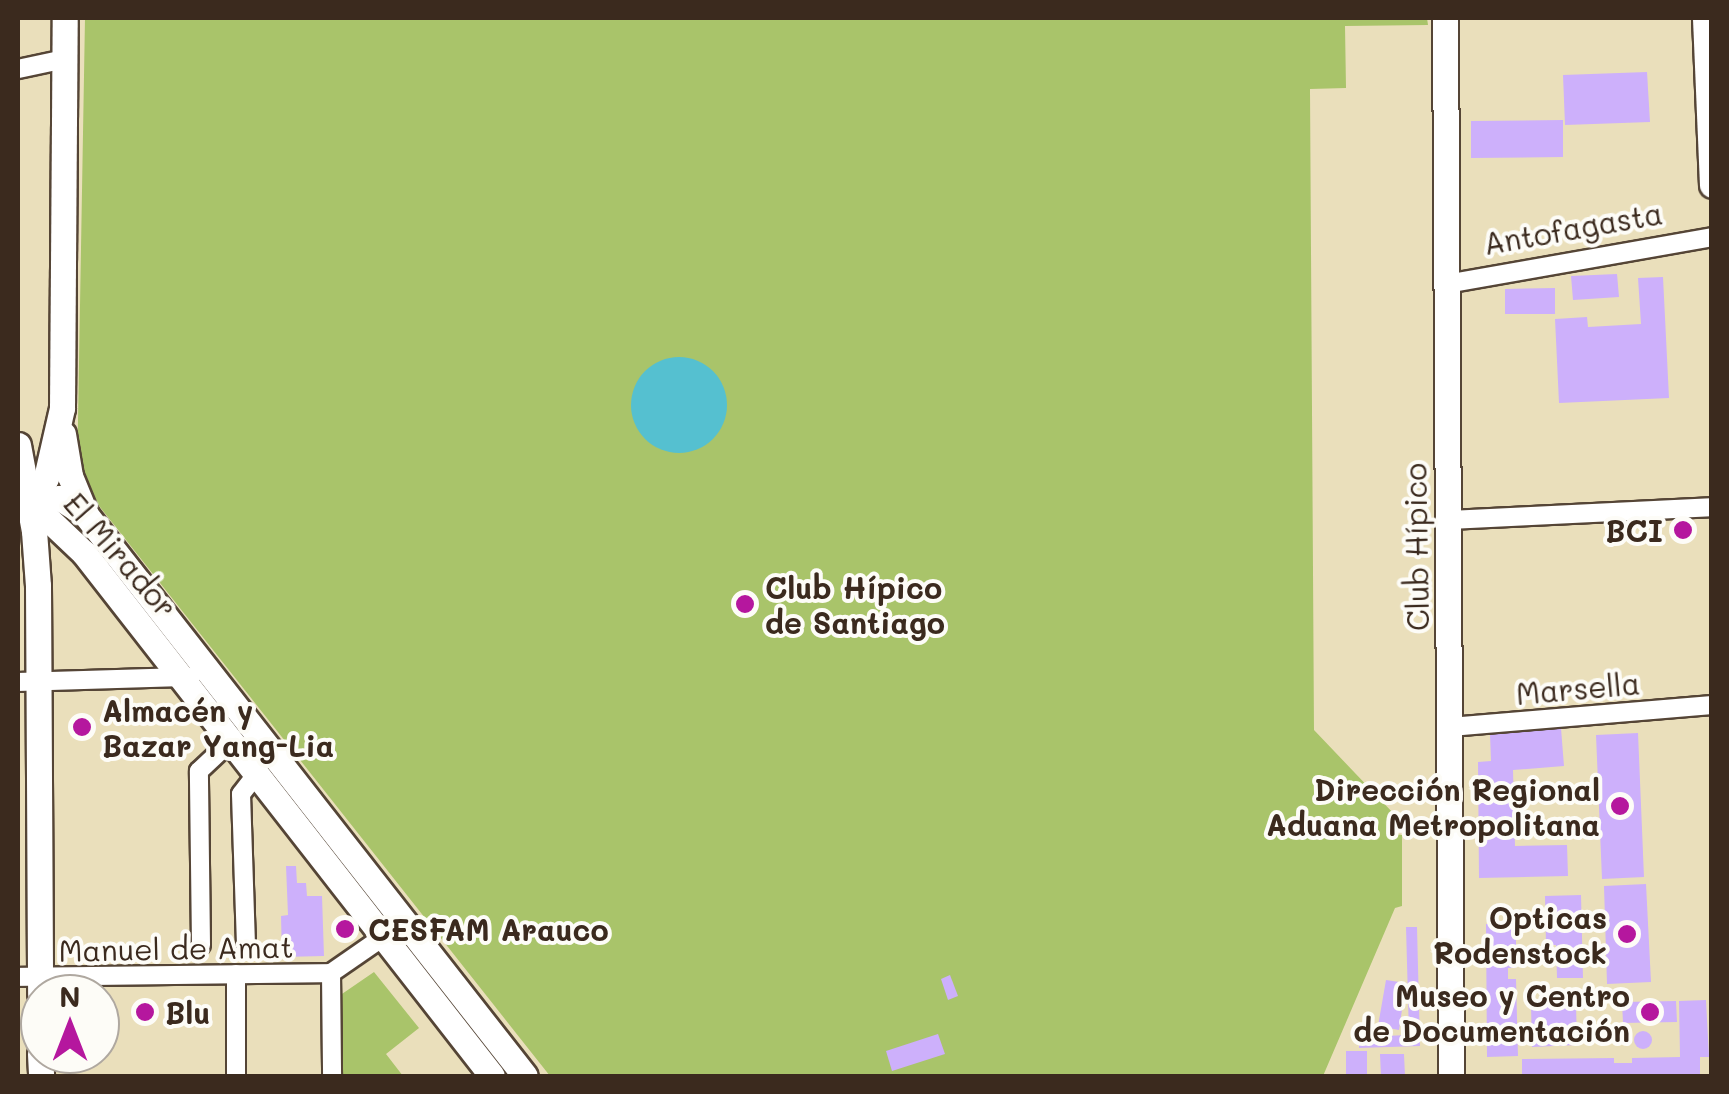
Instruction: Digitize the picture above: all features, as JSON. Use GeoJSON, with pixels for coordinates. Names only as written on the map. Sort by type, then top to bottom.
{"type":"FeatureCollection","features":[{"type":"Feature","properties":{"kind":"main road"},"geometry":{"type":"LineString","coordinates":[[65,18],[62,408],[66,462],[86,516]]}},
{"type":"Feature","properties":{"kind":"main road","name":"Club Hípico"},"geometry":{"type":"LineString","coordinates":[[1445,18],[1450,1076]]}},
{"type":"Feature","properties":{"kind":"main road"},"geometry":{"type":"LineString","coordinates":[[1705,18],[1712,186]]}},
{"type":"Feature","properties":{"kind":"main road"},"geometry":{"type":"LineString","coordinates":[[23,501],[46,478],[62,408]]}},
{"type":"Feature","properties":{"kind":"main road"},"geometry":{"type":"LineString","coordinates":[[18,445],[23,501],[37,558],[28,682],[33,974]]}},
{"type":"Feature","properties":{"kind":"main road","name":"El Mirador"},"geometry":{"type":"LineString","coordinates":[[23,501],[60,498],[86,516],[196,674],[427,972],[525,1076]]}},
{"type":"Feature","properties":{"kind":"main road","name":"El Mirador"},"geometry":{"type":"LineString","coordinates":[[23,501],[84,553],[196,674],[230,742],[383,937],[427,972],[492,1076]]}},
{"type":"Feature","properties":{"kind":"street"},"geometry":{"type":"LineString","coordinates":[[18,69],[64,59]]}},
{"type":"Feature","properties":{"kind":"street","name":"Antofagasta"},"geometry":{"type":"LineString","coordinates":[[1446,284],[1712,237]]}},
{"type":"Feature","properties":{"kind":"street"},"geometry":{"type":"LineString","coordinates":[[1448,520],[1712,506]]}},
{"type":"Feature","properties":{"kind":"street"},"geometry":{"type":"LineString","coordinates":[[28,682],[196,674]]}},
{"type":"Feature","properties":{"kind":"street","name":"Marsella"},"geometry":{"type":"LineString","coordinates":[[1450,726],[1712,705]]}},
{"type":"Feature","properties":{"kind":"street"},"geometry":{"type":"LineString","coordinates":[[201,945],[199,771],[204,762],[230,742]]}},
{"type":"Feature","properties":{"kind":"street"},"geometry":{"type":"LineString","coordinates":[[246,945],[241,794],[256,776]]}},
{"type":"Feature","properties":{"kind":"street","name":"Manuel de Amat"},"geometry":{"type":"LineString","coordinates":[[120,979],[331,974],[383,937]]}},
{"type":"Feature","properties":{"kind":"street"},"geometry":{"type":"LineString","coordinates":[[236,974],[236,1076]]}},
{"type":"Feature","properties":{"kind":"street"},"geometry":{"type":"LineString","coordinates":[[331,974],[332,1076]]}},
{"type":"Feature","properties":{"kind":"green space","name":"Club Hípico de Santiago"},"geometry":{"type":"Polygon","coordinates":[[[85,18],[1427,18],[1428,25],[1345,26],[1346,88],[1310,89],[1314,730],[1395,815],[1395,834],[1402,835],[1402,906],[1395,908],[1323,1076],[550,1076],[77,478],[85,18]]]}},
{"type":"Feature","properties":{"kind":"green space"},"geometry":{"type":"Polygon","coordinates":[[[374,972],[419,1028],[386,1054],[403,1076],[340,1076],[339,996],[374,972]]]}},
{"type":"Feature","properties":{"kind":"water"},"geometry":{"type":"Polygon","coordinates":[[[679,357],[697,361],[713,371],[723,387],[727,405],[723,423],[713,439],[697,449],[679,453],[661,449],[645,439],[635,423],[631,405],[635,387],[645,371],[661,361],[679,357]]]}},
{"type":"Feature","properties":{"kind":"building"},"geometry":{"type":"Polygon","coordinates":[[[1647,72],[1650,122],[1565,125],[1563,75],[1647,72]]]}},
{"type":"Feature","properties":{"kind":"building"},"geometry":{"type":"Polygon","coordinates":[[[1563,120],[1563,157],[1471,158],[1471,121],[1563,120]]]}},
{"type":"Feature","properties":{"kind":"building"},"geometry":{"type":"Polygon","coordinates":[[[1617,274],[1619,297],[1573,300],[1571,276],[1617,274]]]}},
{"type":"Feature","properties":{"kind":"building"},"geometry":{"type":"Polygon","coordinates":[[[1663,277],[1669,398],[1559,403],[1555,319],[1587,317],[1588,327],[1641,324],[1638,278],[1663,277]]]}},
{"type":"Feature","properties":{"kind":"building"},"geometry":{"type":"Polygon","coordinates":[[[1555,288],[1555,314],[1505,314],[1505,289],[1555,288]]]}},
{"type":"Feature","properties":{"kind":"building"},"geometry":{"type":"Polygon","coordinates":[[[1561,728],[1564,766],[1513,770],[1515,846],[1567,845],[1568,876],[1479,878],[1478,762],[1491,761],[1490,734],[1561,728]]]}},
{"type":"Feature","properties":{"kind":"building","name":"Dirección Regional Aduana Metropolitana"},"geometry":{"type":"Polygon","coordinates":[[[1638,733],[1644,877],[1602,879],[1596,735],[1638,733]]]}},
{"type":"Feature","properties":{"kind":"building"},"geometry":{"type":"Polygon","coordinates":[[[286,866],[296,866],[297,883],[306,883],[307,896],[322,896],[324,956],[282,957],[281,916],[288,915],[286,866]]]}},
{"type":"Feature","properties":{"kind":"building","name":"Opticas Rodenstock"},"geometry":{"type":"Polygon","coordinates":[[[1646,884],[1651,982],[1607,984],[1604,886],[1646,884]]]}},
{"type":"Feature","properties":{"kind":"building"},"geometry":{"type":"Polygon","coordinates":[[[1581,895],[1583,978],[1557,978],[1556,945],[1546,945],[1545,896],[1581,895]]]}},
{"type":"Feature","properties":{"kind":"building"},"geometry":{"type":"Polygon","coordinates":[[[1486,924],[1499,924],[1500,930],[1503,924],[1516,924],[1516,968],[1508,968],[1508,979],[1516,979],[1518,1056],[1487,1057],[1486,924]]]}},
{"type":"Feature","properties":{"kind":"building"},"geometry":{"type":"Polygon","coordinates":[[[1406,927],[1417,927],[1420,1046],[1359,1048],[1359,1037],[1409,1035],[1406,927]]]}},
{"type":"Feature","properties":{"kind":"building"},"geometry":{"type":"Polygon","coordinates":[[[950,975],[958,996],[948,1000],[941,979],[950,975]]]}},
{"type":"Feature","properties":{"kind":"building"},"geometry":{"type":"Polygon","coordinates":[[[1386,980],[1406,983],[1399,1030],[1378,1026],[1386,980]]]}},
{"type":"Feature","properties":{"kind":"building"},"geometry":{"type":"Polygon","coordinates":[[[1706,1000],[1709,1057],[1700,1057],[1700,1076],[1522,1076],[1522,1059],[1614,1058],[1614,1063],[1632,1063],[1632,1058],[1680,1057],[1679,1001],[1706,1000]]]}},
{"type":"Feature","properties":{"kind":"building","name":"Museo y Centro de Documentación"},"geometry":{"type":"Polygon","coordinates":[[[1676,1001],[1677,1022],[1623,1023],[1622,1002],[1676,1001]]]}},
{"type":"Feature","properties":{"kind":"building"},"geometry":{"type":"Polygon","coordinates":[[[1576,1003],[1577,1045],[1532,1047],[1531,1005],[1576,1003]]]}},
{"type":"Feature","properties":{"kind":"building"},"geometry":{"type":"Polygon","coordinates":[[[1643,1031],[1652,1040],[1643,1049],[1634,1040],[1643,1031]]]}},
{"type":"Feature","properties":{"kind":"building"},"geometry":{"type":"Polygon","coordinates":[[[938,1034],[945,1054],[892,1071],[886,1051],[938,1034]]]}},
{"type":"Feature","properties":{"kind":"building"},"geometry":{"type":"Polygon","coordinates":[[[1346,1051],[1367,1051],[1367,1076],[1346,1076],[1346,1051]]]}},
{"type":"Feature","properties":{"kind":"building"},"geometry":{"type":"Polygon","coordinates":[[[1380,1054],[1404,1054],[1405,1076],[1381,1076],[1380,1054]]]}},
{"type":"Feature","properties":{"kind":"place","name":"BCI"},"geometry":{"type":"Point","coordinates":[1683,530]}},
{"type":"Feature","properties":{"kind":"place","name":"Club Hípico de Santiago"},"geometry":{"type":"Point","coordinates":[745,604]}},
{"type":"Feature","properties":{"kind":"place","name":"Almacén y Bazar Yang-Lia"},"geometry":{"type":"Point","coordinates":[82,727]}},
{"type":"Feature","properties":{"kind":"place","name":"Dirección Regional Aduana Metropolitana"},"geometry":{"type":"Point","coordinates":[1620,806]}},
{"type":"Feature","properties":{"kind":"place","name":"CESFAM Arauco"},"geometry":{"type":"Point","coordinates":[345,929]}},
{"type":"Feature","properties":{"kind":"place","name":"Opticas Rodenstock"},"geometry":{"type":"Point","coordinates":[1627,934]}},
{"type":"Feature","properties":{"kind":"place","name":"Blu"},"geometry":{"type":"Point","coordinates":[145,1012]}},
{"type":"Feature","properties":{"kind":"place","name":"Museo y Centro de Documentación"},"geometry":{"type":"Point","coordinates":[1650,1012]}}]}
